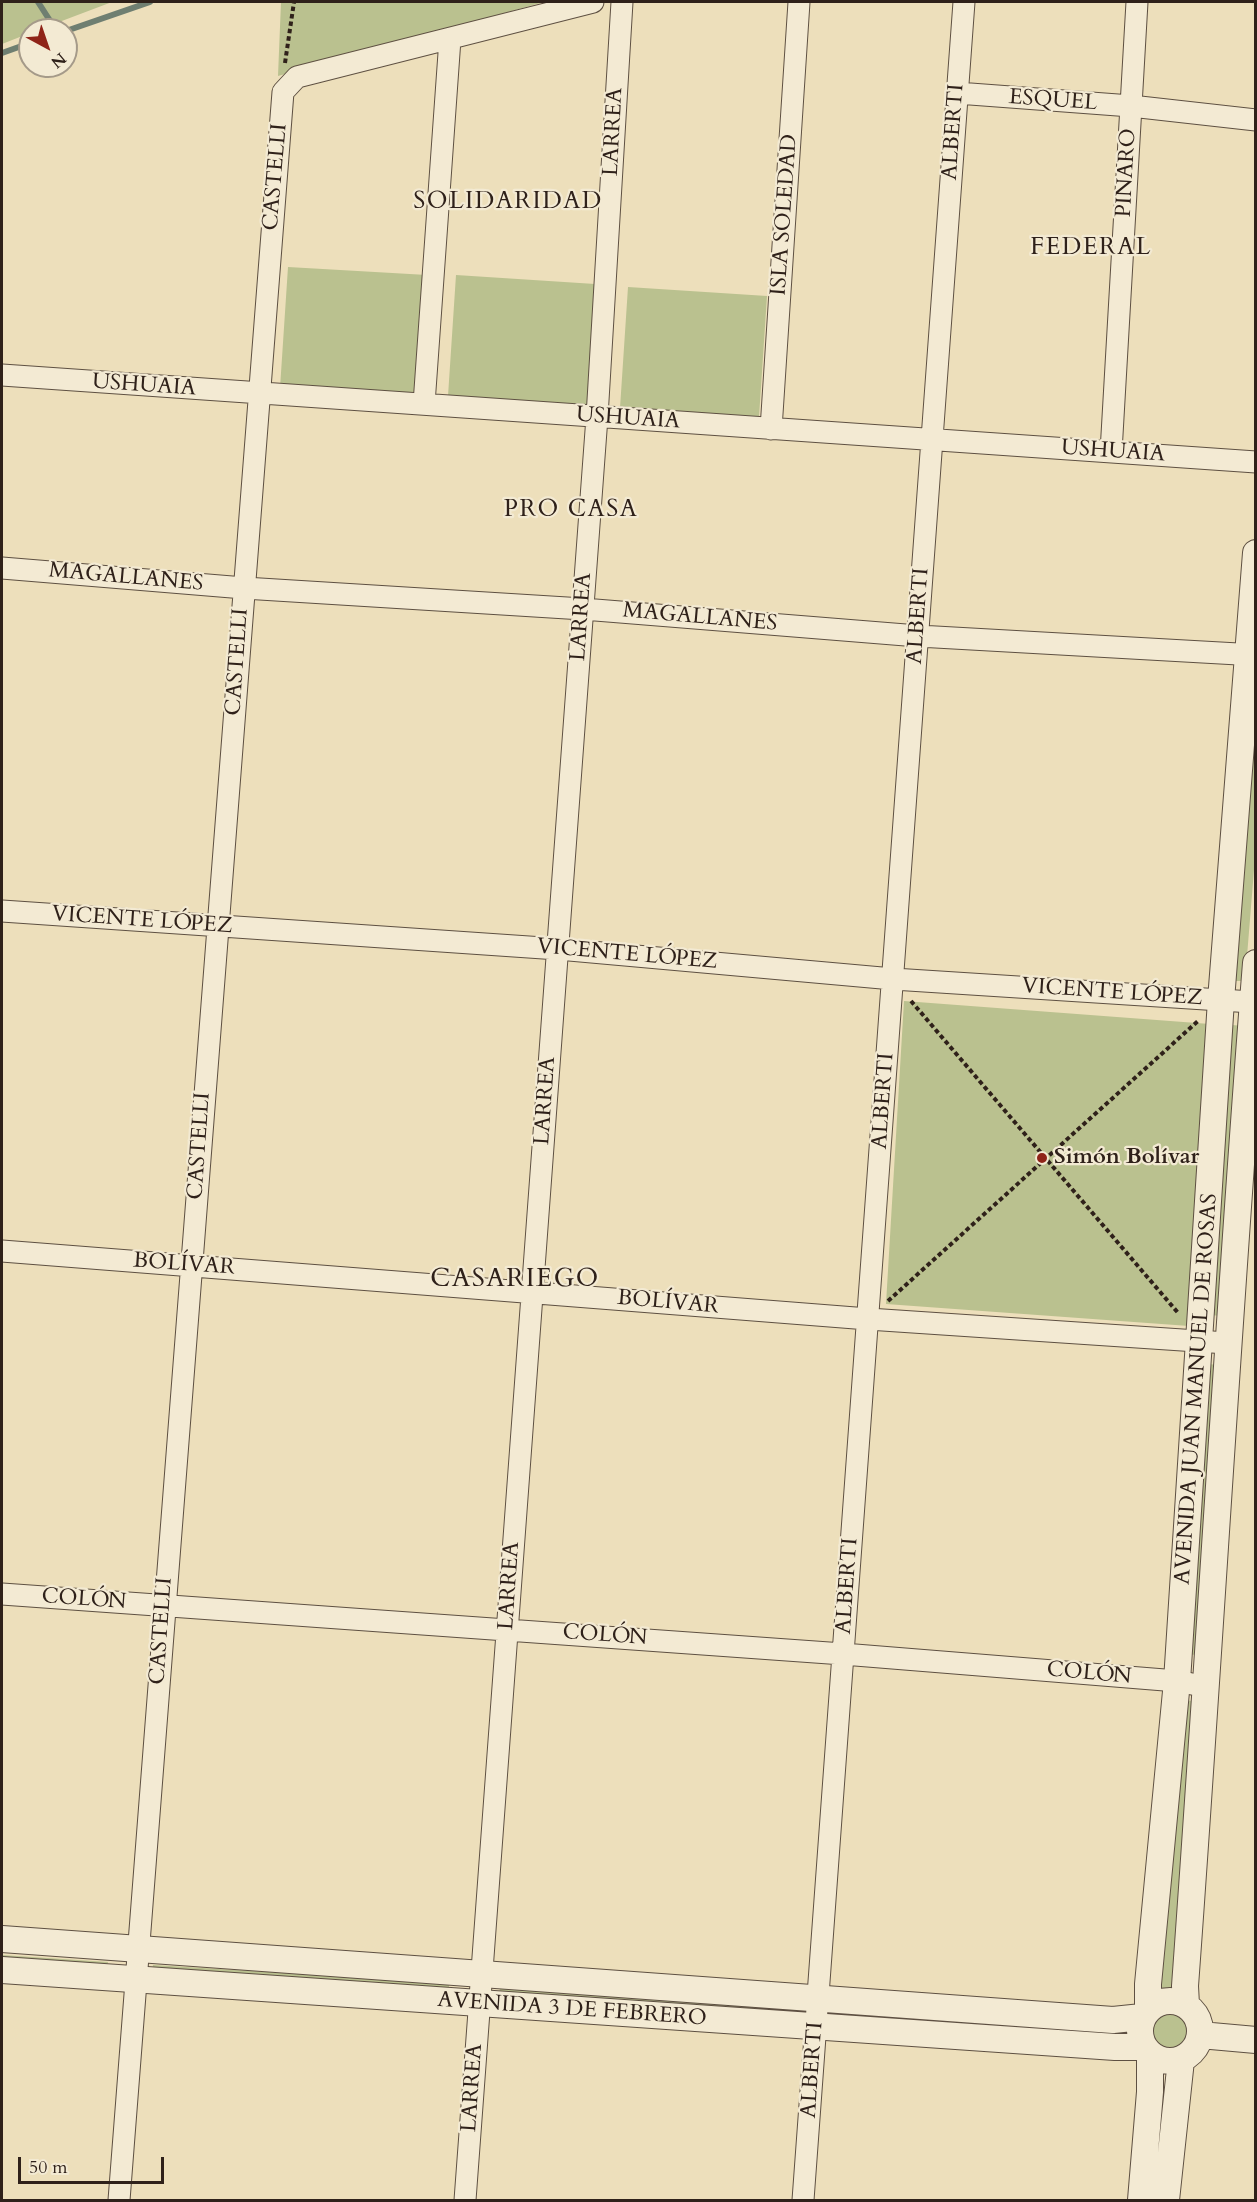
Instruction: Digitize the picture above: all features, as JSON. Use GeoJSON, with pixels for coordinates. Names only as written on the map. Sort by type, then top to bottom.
{"type":"FeatureCollection","features":[{"type":"Feature","properties":{"kind":"street"},"geometry":{"type":"LineString","coordinates":[[284,92],[297,77],[593,2]]}},
{"type":"Feature","properties":{"kind":"street","name":"LARREA"},"geometry":{"type":"LineString","coordinates":[[465,2200],[597,417],[622,2]]}},
{"type":"Feature","properties":{"kind":"street","name":"ISLA SOLEDAD"},"geometry":{"type":"LineString","coordinates":[[771,429],[799,2]]}},
{"type":"Feature","properties":{"kind":"street","name":"ALBERTI"},"geometry":{"type":"LineString","coordinates":[[803,2200],[964,2]]}},
{"type":"Feature","properties":{"kind":"street","name":"PINARO"},"geometry":{"type":"LineString","coordinates":[[1111,452],[1137,2]]}},
{"type":"Feature","properties":{"kind":"street"},"geometry":{"type":"LineString","coordinates":[[424,404],[450,39]]}},
{"type":"Feature","properties":{"kind":"street","name":"CASTELLI"},"geometry":{"type":"LineString","coordinates":[[119,2200],[190,1265],[284,92]]}},
{"type":"Feature","properties":{"kind":"street","name":"ESQUEL"},"geometry":{"type":"LineString","coordinates":[[957,93],[1131,106],[1256,120]]}},
{"type":"Feature","properties":{"kind":"street","name":"USHUAIA"},"geometry":{"type":"LineString","coordinates":[[2,375],[1256,462]]}},
{"type":"Feature","properties":{"kind":"street","name":"AVENIDA JUAN MANUEL DE ROSAS"},"geometry":{"type":"LineString","coordinates":[[1145,2013],[1177,1682],[1201,1340],[1221,1000],[1252,655],[1256,554]]}},
{"type":"Feature","properties":{"kind":"street","name":"MAGALLANES"},"geometry":{"type":"LineString","coordinates":[[2,568],[244,588],[583,609],[918,636],[1252,655]]}},
{"type":"Feature","properties":{"kind":"street","name":"VICENTE LÓPEZ"},"geometry":{"type":"LineString","coordinates":[[2,911],[558,949],[893,979],[1252,1002]]}},
{"type":"Feature","properties":{"kind":"street","name":"AVENIDA JUAN MANUEL DE ROSAS"},"geometry":{"type":"LineString","coordinates":[[1186,2005],[1185,1986],[1207,1687],[1227,1343],[1256,963]]}},
{"type":"Feature","properties":{"kind":"street","name":"BOLÍVAR"},"geometry":{"type":"LineString","coordinates":[[2,1251],[868,1319],[1227,1343]]}},
{"type":"Feature","properties":{"kind":"street","name":"COLÓN"},"geometry":{"type":"LineString","coordinates":[[2,1594],[843,1654],[1177,1682],[1207,1687]]}},
{"type":"Feature","properties":{"kind":"street","name":"AVENIDA 3 DE FEBRERO"},"geometry":{"type":"LineString","coordinates":[[2,1939],[1113,2020],[1145,2013]]}},
{"type":"Feature","properties":{"kind":"street","name":"AVENIDA 3 DE FEBRERO"},"geometry":{"type":"LineString","coordinates":[[2,1970],[1146,2051]]}},
{"type":"Feature","properties":{"kind":"street"},"geometry":{"type":"LineString","coordinates":[[1141,2200],[1150,2092],[1146,2051],[1140,2037],[1145,2013],[1167,2001],[1186,2005],[1198,2020],[1200,2035],[1195,2049],[1181,2060],[1169,2062],[1146,2051]]}},
{"type":"Feature","properties":{"kind":"street"},"geometry":{"type":"LineString","coordinates":[[1200,2035],[1256,2040]]}},
{"type":"Feature","properties":{"kind":"street"},"geometry":{"type":"LineString","coordinates":[[1166,2200],[1181,2060]]}},
{"type":"Feature","properties":{"kind":"path"},"geometry":{"type":"LineString","coordinates":[[284,92],[294,2]]}},
{"type":"Feature","properties":{"kind":"path"},"geometry":{"type":"LineString","coordinates":[[893,979],[1201,1340]]}},
{"type":"Feature","properties":{"kind":"path"},"geometry":{"type":"LineString","coordinates":[[868,1319],[1221,1000]]}},
{"type":"Feature","properties":{"kind":"green space"},"geometry":{"type":"Polygon","coordinates":[[[2,2],[112,2],[70,18],[18,18],[18,38],[2,44],[2,2]]]}},
{"type":"Feature","properties":{"kind":"green space"},"geometry":{"type":"Polygon","coordinates":[[[281,2],[544,2],[278,76],[281,2]]]}},
{"type":"Feature","properties":{"kind":"green space"},"geometry":{"type":"Polygon","coordinates":[[[288,267],[427,275],[419,397],[280,388],[288,267]]]}},
{"type":"Feature","properties":{"kind":"green space"},"geometry":{"type":"Polygon","coordinates":[[[456,275],[595,284],[587,405],[448,396],[456,275]]]}},
{"type":"Feature","properties":{"kind":"green space"},"geometry":{"type":"Polygon","coordinates":[[[628,287],[767,296],[759,417],[620,408],[628,287]]]}},
{"type":"Feature","properties":{"kind":"green space"},"geometry":{"type":"Polygon","coordinates":[[[1255,691],[1256,845],[1245,981],[1233,981],[1255,691]]]}},
{"type":"Feature","properties":{"kind":"green space"},"geometry":{"type":"Polygon","coordinates":[[[904,1001],[1210,1024],[1189,1326],[886,1304],[904,1001]]]}},
{"type":"Feature","properties":{"kind":"green space"},"geometry":{"type":"Polygon","coordinates":[[[1232,1025],[1244,1026],[1222,1316],[1210,1315],[1232,1025]]]}},
{"type":"Feature","properties":{"kind":"green space"},"geometry":{"type":"Polygon","coordinates":[[[1207,1364],[1219,1365],[1197,1655],[1185,1654],[1207,1364]]]}},
{"type":"Feature","properties":{"kind":"green space"},"geometry":{"type":"Polygon","coordinates":[[[1181,1700],[1193,1701],[1171,1991],[1159,1990],[1181,1700]]]}},
{"type":"Feature","properties":{"kind":"green space"},"geometry":{"type":"Polygon","coordinates":[[[2,1955],[108,1962],[107,1967],[2,1960],[2,1955]]]}},
{"type":"Feature","properties":{"kind":"green space"},"geometry":{"type":"Polygon","coordinates":[[[153,1965],[449,1983],[449,1988],[152,1970],[153,1965]]]}},
{"type":"Feature","properties":{"kind":"green space"},"geometry":{"type":"Polygon","coordinates":[[[500,1988],[783,2006],[782,2011],[499,1993],[500,1988]]]}},
{"type":"Feature","properties":{"kind":"green space"},"geometry":{"type":"Polygon","coordinates":[[[843,2011],[1134,2024],[1132,2038],[1094,2032],[842,2016],[843,2011]]]}},
{"type":"Feature","properties":{"kind":"green space"},"geometry":{"type":"Polygon","coordinates":[[[1169,2012],[1182,2018],[1188,2031],[1182,2044],[1169,2050],[1156,2044],[1150,2031],[1156,2018],[1169,2012]]]}},
{"type":"Feature","properties":{"kind":"waterway"},"geometry":{"type":"LineString","coordinates":[[38,2],[48,18]]}},
{"type":"Feature","properties":{"kind":"waterway"},"geometry":{"type":"LineString","coordinates":[[78,27],[150,2]]}},
{"type":"Feature","properties":{"kind":"waterway"},"geometry":{"type":"LineString","coordinates":[[2,53],[18,47]]}},
{"type":"Feature","properties":{"kind":"place","name":"Simón Bolívar"},"geometry":{"type":"Point","coordinates":[1042,1158]}},
{"type":"Feature","properties":{"kind":"district","name":"SOLIDARIDAD"},"geometry":{"type":"Point","coordinates":[508,202]}},
{"type":"Feature","properties":{"kind":"district","name":"FEDERAL"},"geometry":{"type":"Point","coordinates":[1091,248]}},
{"type":"Feature","properties":{"kind":"district","name":"PRO CASA"},"geometry":{"type":"Point","coordinates":[571,510]}},
{"type":"Feature","properties":{"kind":"district","name":"CASARIEGO"},"geometry":{"type":"Point","coordinates":[515,1280]}}]}
